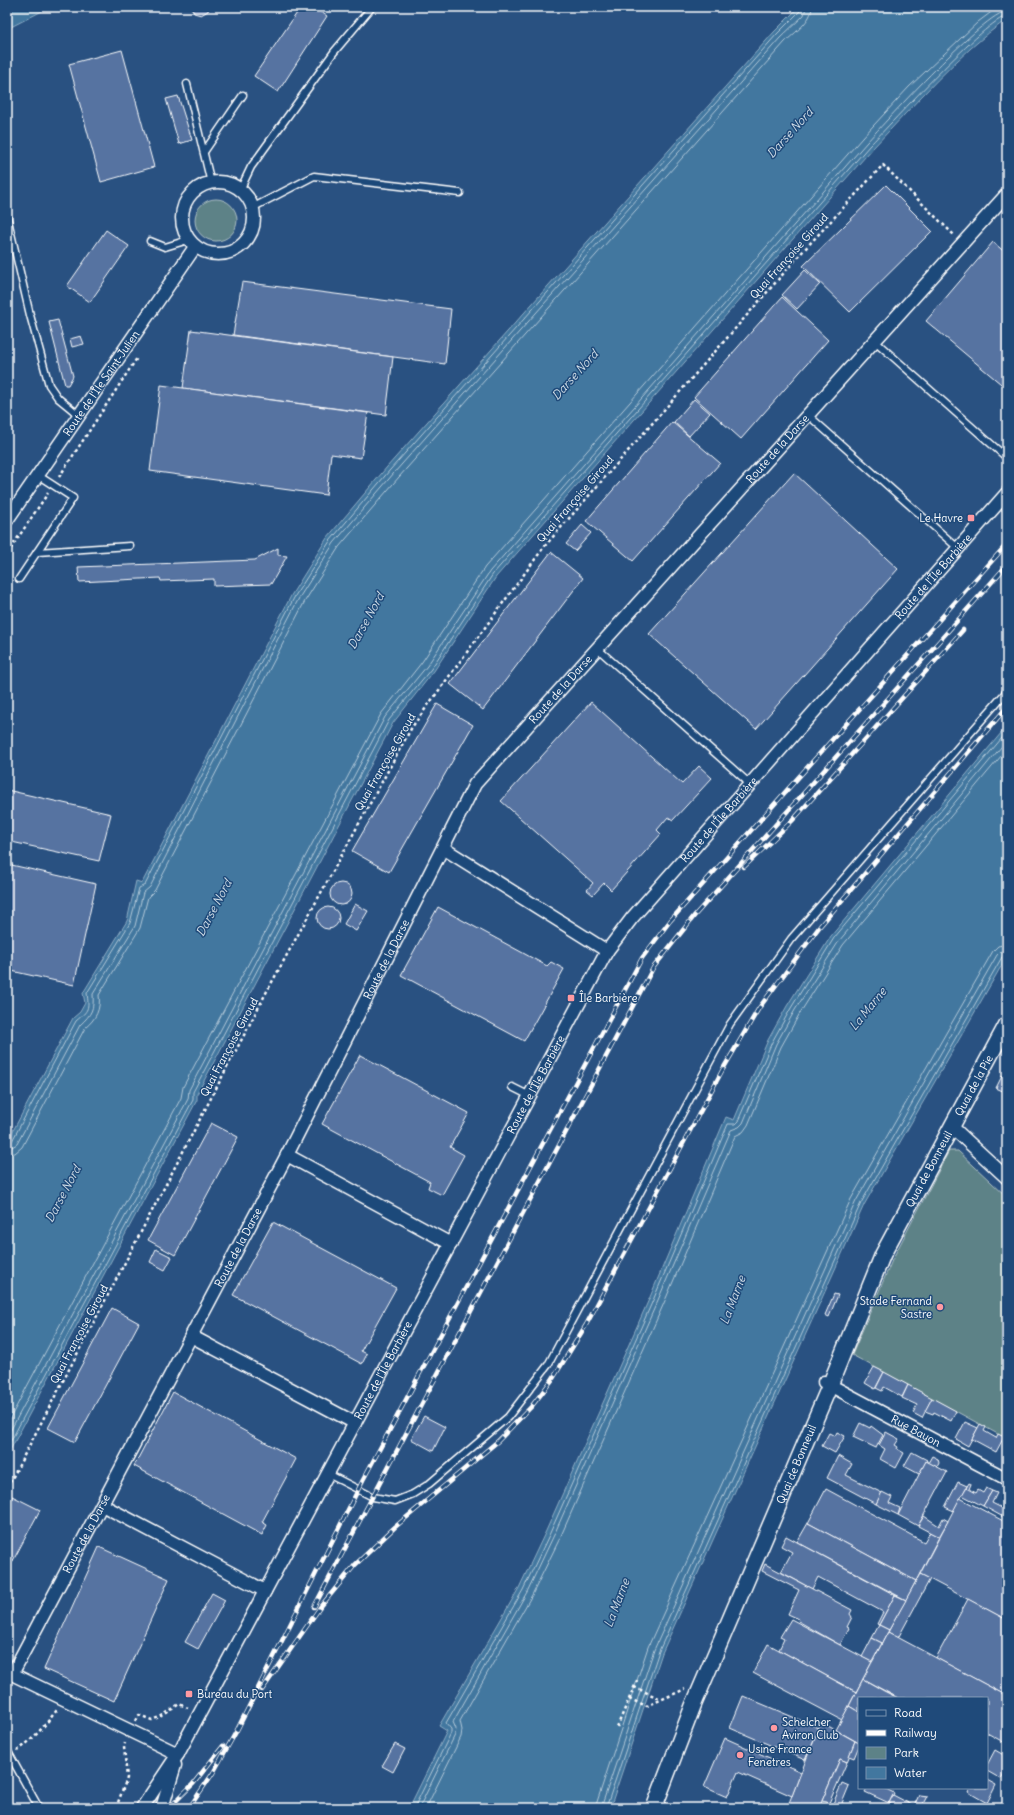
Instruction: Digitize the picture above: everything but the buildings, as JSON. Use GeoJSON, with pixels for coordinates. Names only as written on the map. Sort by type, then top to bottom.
{"type":"FeatureCollection","features":[{"type":"Feature","properties":{"kind":"street"},"geometry":{"type":"LineString","coordinates":[[221,182],[240,190],[248,198],[252,208],[254,220],[252,231],[246,241],[238,248],[228,253],[216,255],[205,253],[192,244],[183,229],[181,217],[184,205],[190,195],[200,187],[211,183],[221,182]]}},
{"type":"Feature","properties":{"kind":"street","name":"Route de la Darse"},"geometry":{"type":"LineString","coordinates":[[178,1754],[10,1673],[102,1505],[287,1156],[475,784],[1007,194]]}},
{"type":"Feature","properties":{"kind":"street","name":"Route de l'Île Saint-Julien"},"geometry":{"type":"LineString","coordinates":[[7,520],[80,416],[192,244]]}},
{"type":"Feature","properties":{"kind":"street","name":"Route de l'Île Barbière"},"geometry":{"type":"LineString","coordinates":[[142,1808],[178,1754],[607,952],[632,918],[1007,494]]}},
{"type":"Feature","properties":{"kind":"street"},"geometry":{"type":"LineString","coordinates":[[443,848],[607,952]]}},
{"type":"Feature","properties":{"kind":"street","name":"Quai de la Pie"},"geometry":{"type":"LineString","coordinates":[[951,1126],[1007,1024]]}},
{"type":"Feature","properties":{"kind":"street"},"geometry":{"type":"LineString","coordinates":[[951,1126],[1007,1178]]}},
{"type":"Feature","properties":{"kind":"street","name":"Quai de Bonneuil"},"geometry":{"type":"LineString","coordinates":[[654,1808],[693,1706],[827,1383],[883,1254],[951,1126]]}},
{"type":"Feature","properties":{"kind":"street"},"geometry":{"type":"LineString","coordinates":[[287,1156],[451,1244]]}},
{"type":"Feature","properties":{"kind":"street"},"geometry":{"type":"LineString","coordinates":[[191,1336],[355,1423]]}},
{"type":"Feature","properties":{"kind":"street","name":"Rue Bayon"},"geometry":{"type":"LineString","coordinates":[[827,1383],[1007,1480]]}},
{"type":"Feature","properties":{"kind":"street"},"geometry":{"type":"LineString","coordinates":[[102,1505],[265,1592]]}},
{"type":"Feature","properties":{"kind":"street","name":"Route de l'Île Barbière"},"geometry":{"type":"LineString","coordinates":[[162,1808],[178,1754]]}},
{"type":"Feature","properties":{"kind":"lane"},"geometry":{"type":"LineString","coordinates":[[240,190],[251,167],[330,58],[372,7]]}},
{"type":"Feature","properties":{"kind":"lane"},"geometry":{"type":"LineString","coordinates":[[187,84],[211,183]]}},
{"type":"Feature","properties":{"kind":"lane"},"geometry":{"type":"LineString","coordinates":[[204,152],[243,95]]}},
{"type":"Feature","properties":{"kind":"lane"},"geometry":{"type":"LineString","coordinates":[[252,208],[314,176],[460,193]]}},
{"type":"Feature","properties":{"kind":"lane"},"geometry":{"type":"LineString","coordinates":[[7,216],[30,315],[49,385],[58,398],[80,416]]}},
{"type":"Feature","properties":{"kind":"lane"},"geometry":{"type":"LineString","coordinates":[[150,241],[166,247],[192,244]]}},
{"type":"Feature","properties":{"kind":"lane"},"geometry":{"type":"LineString","coordinates":[[875,341],[1007,458]]}},
{"type":"Feature","properties":{"kind":"lane"},"geometry":{"type":"LineString","coordinates":[[808,415],[959,550]]}},
{"type":"Feature","properties":{"kind":"lane"},"geometry":{"type":"LineString","coordinates":[[19,578],[73,498],[39,476]]}},
{"type":"Feature","properties":{"kind":"lane"},"geometry":{"type":"LineString","coordinates":[[37,552],[130,546]]}},
{"type":"Feature","properties":{"kind":"lane"},"geometry":{"type":"LineString","coordinates":[[598,649],[750,784]]}},
{"type":"Feature","properties":{"kind":"lane"},"geometry":{"type":"LineString","coordinates":[[328,1474],[373,1497],[395,1501],[413,1494],[429,1484],[508,1417],[548,1365],[730,1024],[791,939],[1007,691]]}},
{"type":"Feature","properties":{"kind":"lane"},"geometry":{"type":"LineString","coordinates":[[512,1087],[530,1096]]}},
{"type":"Feature","properties":{"kind":"lane"},"geometry":{"type":"LineString","coordinates":[[7,1750],[40,1808]]}},
{"type":"Feature","properties":{"kind":"path","name":"Quai Françoise Giroud"},"geometry":{"type":"LineString","coordinates":[[7,1488],[266,993],[412,727],[544,547],[804,250],[883,165],[963,243]]}},
{"type":"Feature","properties":{"kind":"path"},"geometry":{"type":"LineString","coordinates":[[7,554],[54,486],[140,352]]}},
{"type":"Feature","properties":{"kind":"path"},"geometry":{"type":"LineString","coordinates":[[617,1727],[638,1678]]}},
{"type":"Feature","properties":{"kind":"path"},"geometry":{"type":"LineString","coordinates":[[634,1687],[661,1699]]}},
{"type":"Feature","properties":{"kind":"path"},"geometry":{"type":"LineString","coordinates":[[629,1699],[647,1706],[686,1688]]}},
{"type":"Feature","properties":{"kind":"path"},"geometry":{"type":"LineString","coordinates":[[10,1756],[26,1745],[42,1729],[65,1700]]}},
{"type":"Feature","properties":{"kind":"green space"},"geometry":{"type":"Polygon","coordinates":[[[212,199],[220,199],[228,202],[234,208],[237,220],[234,232],[228,238],[220,241],[212,241],[204,238],[198,232],[195,224],[195,216],[198,208],[204,202],[212,199]]]}},
{"type":"Feature","properties":{"kind":"green space","name":"Stade Fernand Sastre"},"geometry":{"type":"Polygon","coordinates":[[[949,1151],[958,1151],[1007,1197],[1007,1439],[852,1355],[893,1258],[949,1151]]]}},
{"type":"Feature","properties":{"kind":"water"},"geometry":{"type":"Polygon","coordinates":[[[7,7],[50,7],[7,29],[7,7]]]}},
{"type":"Feature","properties":{"kind":"water","name":"Darse Nord"},"geometry":{"type":"Polygon","coordinates":[[[799,7],[1007,7],[1007,19],[954,64],[873,148],[496,577],[434,671],[393,723],[197,1094],[197,1100],[7,1456],[7,1142],[73,1018],[80,1012],[85,1003],[83,993],[127,921],[136,881],[142,883],[292,594],[327,538],[387,467],[774,32],[799,7]]]}},
{"type":"Feature","properties":{"kind":"water","name":"La Marne"},"geometry":{"type":"Polygon","coordinates":[[[1007,726],[1007,956],[864,1205],[662,1653],[610,1808],[409,1808],[447,1731],[439,1726],[519,1588],[546,1531],[650,1297],[726,1117],[734,1120],[768,1040],[787,1006],[831,936],[1007,726]]]}},
{"type":"Feature","properties":{"kind":"railway"},"geometry":{"type":"LineString","coordinates":[[189,1808],[213,1773],[236,1732],[363,1480],[642,958],[670,921],[1007,544]]}},
{"type":"Feature","properties":{"kind":"railway"},"geometry":{"type":"LineString","coordinates":[[314,1607],[653,968],[695,915],[1007,565]]}},
{"type":"Feature","properties":{"kind":"railway"},"geometry":{"type":"LineString","coordinates":[[744,867],[792,821],[963,630]]}},
{"type":"Feature","properties":{"kind":"railway"},"geometry":{"type":"LineString","coordinates":[[262,1690],[321,1606],[355,1565],[395,1527],[498,1441],[531,1407],[552,1380],[586,1325],[723,1069],[759,1008],[820,926],[1007,707]]}},
{"type":"Feature","properties":{"kind":"railway"},"geometry":{"type":"LineString","coordinates":[[169,1808],[193,1784],[223,1746]]}},
{"type":"Feature","properties":{"kind":"place","name":"Le Havre"},"geometry":{"type":"Point","coordinates":[971,518]}},
{"type":"Feature","properties":{"kind":"place","name":"Île Barbière"},"geometry":{"type":"Point","coordinates":[571,998]}},
{"type":"Feature","properties":{"kind":"place","name":"Stade Fernand Sastre"},"geometry":{"type":"Point","coordinates":[940,1307]}},
{"type":"Feature","properties":{"kind":"place","name":"Bureau du Port"},"geometry":{"type":"Point","coordinates":[189,1694]}},
{"type":"Feature","properties":{"kind":"place","name":"Schelcher Aviron Club"},"geometry":{"type":"Point","coordinates":[774,1728]}},
{"type":"Feature","properties":{"kind":"place","name":"Usine France Fenetres"},"geometry":{"type":"Point","coordinates":[740,1755]}}]}
